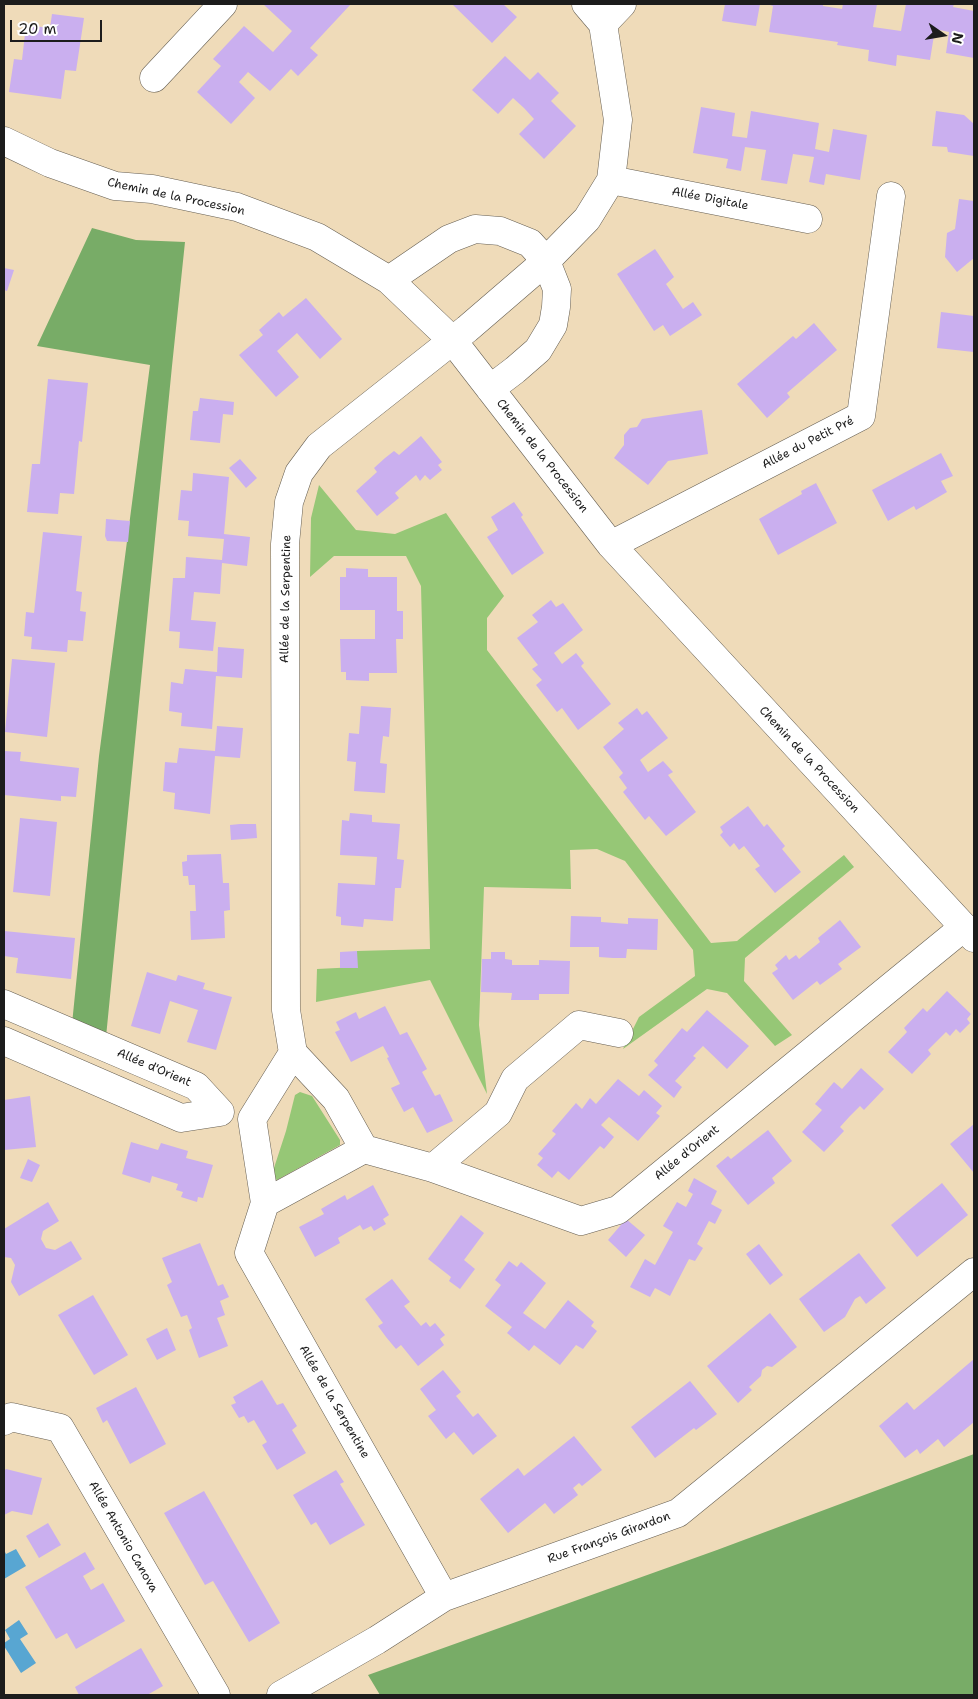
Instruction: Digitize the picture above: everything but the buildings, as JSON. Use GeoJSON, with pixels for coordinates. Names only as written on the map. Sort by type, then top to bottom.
{"type":"FeatureCollection","features":[{"type":"Feature","properties":{"kind":"street"},"geometry":{"type":"LineString","coordinates":[[154,78],[224,4]]}},
{"type":"Feature","properties":{"kind":"street"},"geometry":{"type":"LineString","coordinates":[[586,4],[603,24],[622,4]]}},
{"type":"Feature","properties":{"kind":"street","name":"Allée de la Serpentine"},"geometry":{"type":"LineString","coordinates":[[293,1053],[286,1010],[285,544],[289,502],[299,473],[319,446],[453,341],[546,261],[586,219],[611,180],[618,120],[603,24]]}},
{"type":"Feature","properties":{"kind":"street","name":"Chemin de la Procession"},"geometry":{"type":"LineString","coordinates":[[4,141],[50,163],[115,186],[152,189],[237,208],[317,236],[389,280],[453,341],[611,545],[969,932]]}},
{"type":"Feature","properties":{"kind":"street","name":"Allée Digitale"},"geometry":{"type":"LineString","coordinates":[[611,180],[808,219]]}},
{"type":"Feature","properties":{"kind":"street","name":"Allée du Petit Pré"},"geometry":{"type":"LineString","coordinates":[[611,545],[861,416],[891,196]]}},
{"type":"Feature","properties":{"kind":"street"},"geometry":{"type":"LineString","coordinates":[[389,280],[448,239],[475,229],[500,231],[530,243],[546,261],[557,289],[556,308],[552,325],[538,350],[490,389]]}},
{"type":"Feature","properties":{"kind":"street","name":"Allée d'Orient"},"geometry":{"type":"LineString","coordinates":[[364,1149],[433,1168],[581,1221],[618,1210],[969,932]]}},
{"type":"Feature","properties":{"kind":"street","name":"Allée d'Orient"},"geometry":{"type":"LineString","coordinates":[[4,1004],[196,1086],[220,1112]]}},
{"type":"Feature","properties":{"kind":"street"},"geometry":{"type":"LineString","coordinates":[[433,1168],[498,1113],[515,1079],[579,1026],[619,1033]]}},
{"type":"Feature","properties":{"kind":"street"},"geometry":{"type":"LineString","coordinates":[[4,1041],[181,1118],[220,1112],[252,1119]]}},
{"type":"Feature","properties":{"kind":"street"},"geometry":{"type":"LineString","coordinates":[[293,1053],[336,1099],[364,1149],[265,1203],[252,1119],[293,1053]]}},
{"type":"Feature","properties":{"kind":"street","name":"Allée de la Serpentine"},"geometry":{"type":"LineString","coordinates":[[265,1203],[249,1253],[444,1597]]}},
{"type":"Feature","properties":{"kind":"street","name":"Rue François Girardon"},"geometry":{"type":"LineString","coordinates":[[280,1695],[377,1640],[444,1597],[678,1514],[974,1272]]}},
{"type":"Feature","properties":{"kind":"street","name":"Allée Antonio Canova"},"geometry":{"type":"LineString","coordinates":[[4,1421],[12,1417],[60,1428],[216,1695]]}},
{"type":"Feature","properties":{"kind":"green space"},"geometry":{"type":"Polygon","coordinates":[[[92,228],[136,240],[185,242],[106,1037],[72,1024],[99,756],[150,365],[37,346],[92,228]]]}},
{"type":"Feature","properties":{"kind":"green space"},"geometry":{"type":"Polygon","coordinates":[[[319,485],[356,530],[395,534],[446,513],[504,596],[487,618],[487,650],[711,943],[737,941],[844,855],[854,867],[745,958],[744,981],[792,1035],[775,1046],[727,993],[707,989],[623,1049],[639,1017],[695,976],[693,950],[625,861],[597,849],[570,850],[571,889],[484,887],[479,1025],[487,1094],[430,980],[316,1002],[317,969],[357,967],[357,951],[430,949],[421,586],[406,556],[334,556],[310,577],[311,518],[319,485]]]}},
{"type":"Feature","properties":{"kind":"green space"},"geometry":{"type":"Polygon","coordinates":[[[300,1092],[312,1096],[340,1140],[340,1145],[277,1180],[274,1179],[272,1174],[295,1095],[300,1092]]]}},
{"type":"Feature","properties":{"kind":"green space"},"geometry":{"type":"Polygon","coordinates":[[[974,1454],[974,1695],[380,1695],[368,1675],[717,1550],[974,1454]]]}},
{"type":"Feature","properties":{"kind":"water"},"geometry":{"type":"Polygon","coordinates":[[[16,1549],[26,1566],[4,1579],[4,1550],[6,1554],[16,1549]]]}},
{"type":"Feature","properties":{"kind":"water"},"geometry":{"type":"Polygon","coordinates":[[[19,1620],[28,1634],[20,1639],[36,1663],[21,1673],[4,1646],[4,1643],[10,1639],[5,1630],[19,1620]]]}}]}
